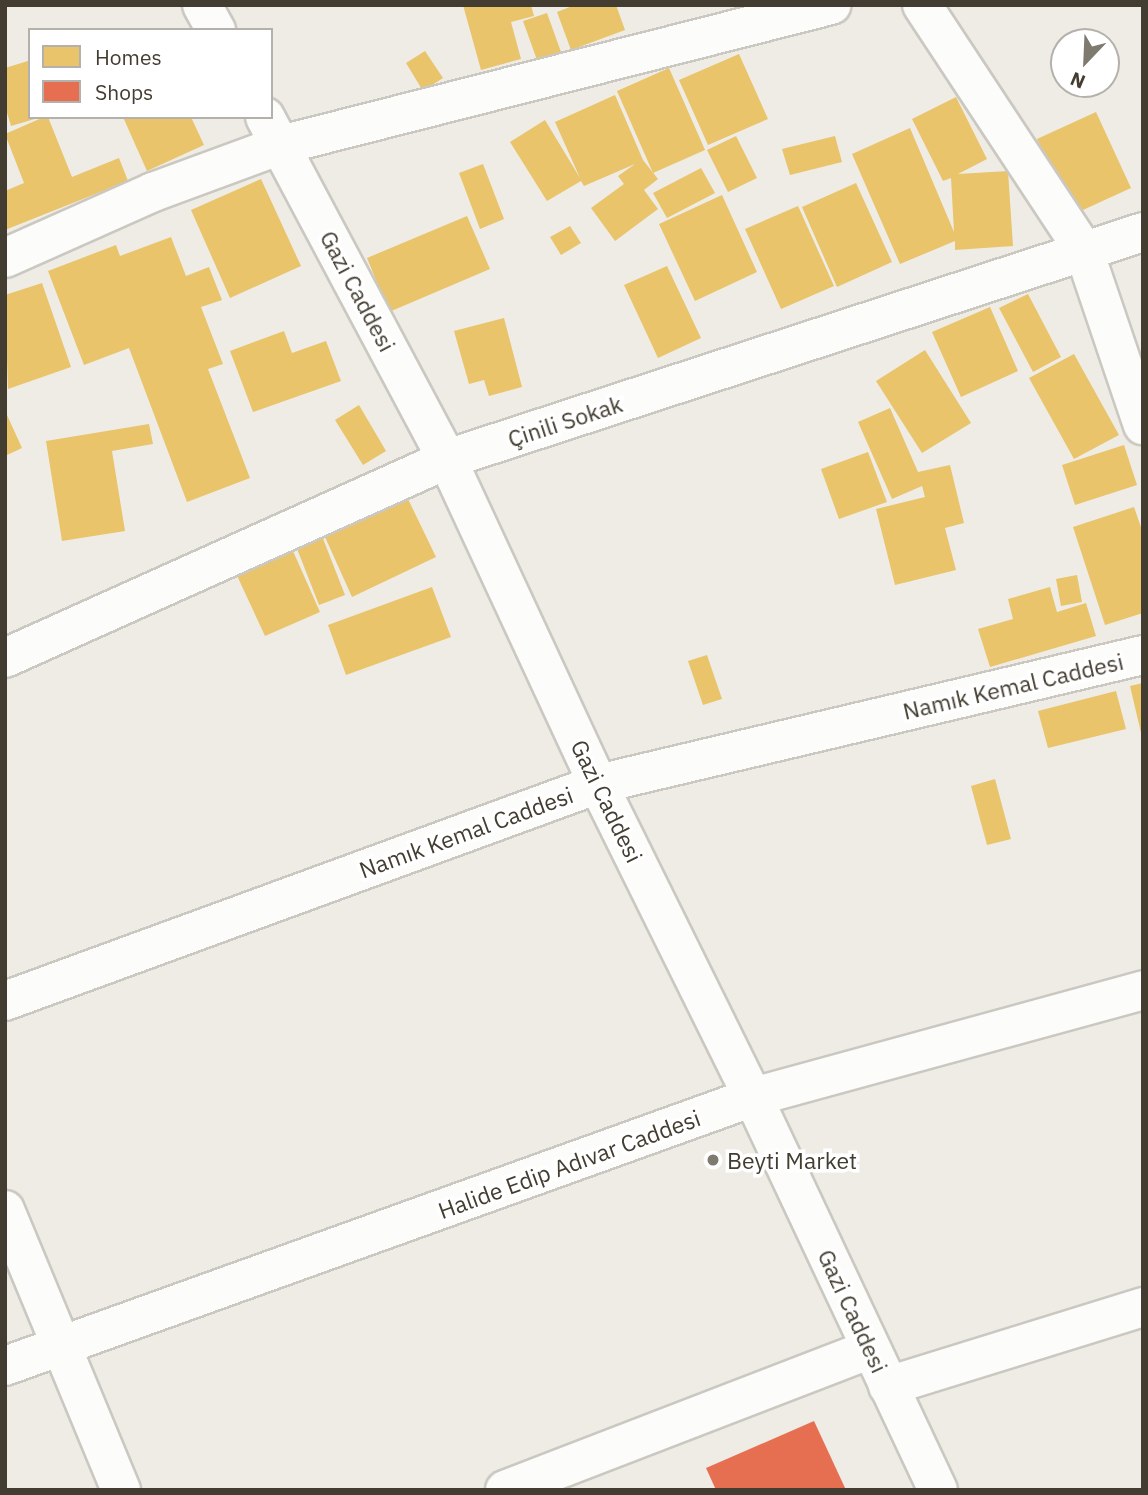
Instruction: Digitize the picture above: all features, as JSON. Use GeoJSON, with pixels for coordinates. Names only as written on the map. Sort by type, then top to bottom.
{"type":"FeatureCollection","features":[{"type":"Feature","properties":{"kind":"street"},"geometry":{"type":"LineString","coordinates":[[202,5],[215,28]]}},
{"type":"Feature","properties":{"kind":"street"},"geometry":{"type":"LineString","coordinates":[[5,258],[153,191],[273,131],[831,5]]}},
{"type":"Feature","properties":{"kind":"street"},"geometry":{"type":"LineString","coordinates":[[922,5],[1084,251],[1143,425]]}},
{"type":"Feature","properties":{"kind":"street","name":"Gazi Caddesi"},"geometry":{"type":"LineString","coordinates":[[273,131],[447,459],[597,784],[753,1097],[938,1490]]}},
{"type":"Feature","properties":{"kind":"street","name":"Çinili Sokak"},"geometry":{"type":"LineString","coordinates":[[5,658],[447,459],[1143,232]]}},
{"type":"Feature","properties":{"kind":"street","name":"Namık Kemal Caddesi"},"geometry":{"type":"LineString","coordinates":[[5,1001],[597,784],[1143,655]]}},
{"type":"Feature","properties":{"kind":"street","name":"Halide Edip Adıvar Caddesi"},"geometry":{"type":"LineString","coordinates":[[5,1366],[63,1348],[753,1097],[1143,990]]}},
{"type":"Feature","properties":{"kind":"street"},"geometry":{"type":"LineString","coordinates":[[5,1210],[121,1490]]}},
{"type":"Feature","properties":{"kind":"street"},"geometry":{"type":"LineString","coordinates":[[888,1386],[1143,1307]]}},
{"type":"Feature","properties":{"kind":"street"},"geometry":{"type":"LineString","coordinates":[[505,1490],[870,1349]]}},
{"type":"Feature","properties":{"kind":"building: Homes"},"geometry":{"type":"Polygon","coordinates":[[[463,5],[531,5],[534,16],[511,22],[521,59],[481,70],[463,5]]]}},
{"type":"Feature","properties":{"kind":"building: Homes"},"geometry":{"type":"Polygon","coordinates":[[[575,5],[616,5],[625,30],[571,50],[557,12],[575,5]]]}},
{"type":"Feature","properties":{"kind":"building: Homes"},"geometry":{"type":"Polygon","coordinates":[[[547,13],[561,52],[537,60],[523,21],[547,13]]]}},
{"type":"Feature","properties":{"kind":"building: Homes"},"geometry":{"type":"Polygon","coordinates":[[[425,51],[443,78],[423,91],[406,63],[425,51]]]}},
{"type":"Feature","properties":{"kind":"building: Homes"},"geometry":{"type":"Polygon","coordinates":[[[739,54],[768,119],[708,145],[679,80],[739,54]]]}},
{"type":"Feature","properties":{"kind":"building: Homes"},"geometry":{"type":"Polygon","coordinates":[[[28,61],[28,119],[35,119],[11,126],[5,106],[5,68],[28,61]]]}},
{"type":"Feature","properties":{"kind":"building: Homes"},"geometry":{"type":"Polygon","coordinates":[[[669,68],[705,150],[653,173],[617,91],[669,68]]]}},
{"type":"Feature","properties":{"kind":"building: Homes"},"geometry":{"type":"Polygon","coordinates":[[[615,95],[643,160],[658,179],[644,190],[658,209],[615,241],[591,208],[624,184],[618,176],[635,164],[584,186],[581,181],[547,201],[510,142],[545,120],[580,178],[555,122],[615,95]]]}},
{"type":"Feature","properties":{"kind":"building: Homes"},"geometry":{"type":"Polygon","coordinates":[[[956,97],[987,159],[958,174],[1008,171],[1013,246],[955,250],[955,241],[900,264],[852,154],[910,128],[954,232],[951,178],[943,181],[912,119],[956,97]]]}},
{"type":"Feature","properties":{"kind":"building: Homes"},"geometry":{"type":"Polygon","coordinates":[[[1096,112],[1131,188],[1072,215],[1037,139],[1096,112]]]}},
{"type":"Feature","properties":{"kind":"building: Homes"},"geometry":{"type":"Polygon","coordinates":[[[39,119],[49,119],[72,177],[119,158],[128,181],[5,230],[5,191],[24,183],[5,134],[39,119]]]}},
{"type":"Feature","properties":{"kind":"building: Homes"},"geometry":{"type":"Polygon","coordinates":[[[124,119],[192,119],[204,145],[147,171],[124,119]]]}},
{"type":"Feature","properties":{"kind":"building: Homes"},"geometry":{"type":"Polygon","coordinates":[[[736,136],[757,178],[728,192],[707,150],[736,136]]]}},
{"type":"Feature","properties":{"kind":"building: Homes"},"geometry":{"type":"Polygon","coordinates":[[[835,136],[842,162],[790,175],[782,149],[835,136]]]}},
{"type":"Feature","properties":{"kind":"building: Homes"},"geometry":{"type":"Polygon","coordinates":[[[483,164],[504,219],[480,229],[459,173],[483,164]]]}},
{"type":"Feature","properties":{"kind":"building: Homes"},"geometry":{"type":"Polygon","coordinates":[[[701,168],[715,193],[667,218],[653,193],[701,168]]]}},
{"type":"Feature","properties":{"kind":"building: Homes"},"geometry":{"type":"Polygon","coordinates":[[[261,179],[301,266],[230,298],[191,210],[261,179]]]}},
{"type":"Feature","properties":{"kind":"building: Homes"},"geometry":{"type":"Polygon","coordinates":[[[856,183],[892,262],[837,287],[802,207],[856,183]]]}},
{"type":"Feature","properties":{"kind":"building: Homes"},"geometry":{"type":"Polygon","coordinates":[[[722,195],[757,272],[695,301],[659,224],[722,195]]]}},
{"type":"Feature","properties":{"kind":"building: Homes"},"geometry":{"type":"Polygon","coordinates":[[[798,206],[834,286],[781,309],[745,229],[798,206]]]}},
{"type":"Feature","properties":{"kind":"building: Homes"},"geometry":{"type":"Polygon","coordinates":[[[467,216],[490,269],[389,312],[367,258],[467,216]]]}},
{"type":"Feature","properties":{"kind":"building: Homes"},"geometry":{"type":"Polygon","coordinates":[[[570,226],[581,243],[561,255],[550,237],[570,226]]]}},
{"type":"Feature","properties":{"kind":"building: Homes"},"geometry":{"type":"Polygon","coordinates":[[[171,237],[186,276],[209,267],[222,300],[201,307],[223,364],[208,369],[250,478],[187,502],[129,348],[84,365],[48,271],[116,245],[120,256],[171,237]]]}},
{"type":"Feature","properties":{"kind":"building: Homes"},"geometry":{"type":"Polygon","coordinates":[[[667,266],[701,338],[658,358],[624,285],[667,266]]]}},
{"type":"Feature","properties":{"kind":"building: Homes"},"geometry":{"type":"Polygon","coordinates":[[[42,283],[71,367],[8,389],[5,295],[42,283]]]}},
{"type":"Feature","properties":{"kind":"building: Homes"},"geometry":{"type":"Polygon","coordinates":[[[1028,294],[1061,357],[1033,372],[999,308],[1028,294]]]}},
{"type":"Feature","properties":{"kind":"building: Homes"},"geometry":{"type":"Polygon","coordinates":[[[990,307],[1018,371],[961,397],[932,332],[990,307]]]}},
{"type":"Feature","properties":{"kind":"building: Homes"},"geometry":{"type":"Polygon","coordinates":[[[504,318],[522,387],[489,396],[484,380],[469,384],[454,331],[504,318]]]}},
{"type":"Feature","properties":{"kind":"building: Homes"},"geometry":{"type":"Polygon","coordinates":[[[284,331],[292,353],[326,341],[341,381],[253,412],[230,351],[284,331]]]}},
{"type":"Feature","properties":{"kind":"building: Homes"},"geometry":{"type":"Polygon","coordinates":[[[925,350],[971,423],[922,453],[876,381],[925,350]]]}},
{"type":"Feature","properties":{"kind":"building: Homes"},"geometry":{"type":"Polygon","coordinates":[[[1074,354],[1119,435],[1074,459],[1029,378],[1074,354]]]}},
{"type":"Feature","properties":{"kind":"building: Homes"},"geometry":{"type":"Polygon","coordinates":[[[359,405],[386,451],[363,465],[335,420],[359,405]]]}},
{"type":"Feature","properties":{"kind":"building: Homes"},"geometry":{"type":"Polygon","coordinates":[[[890,408],[918,472],[950,465],[964,523],[945,528],[956,570],[895,585],[876,509],[925,497],[922,486],[892,499],[858,422],[890,408]]]}},
{"type":"Feature","properties":{"kind":"building: Homes"},"geometry":{"type":"Polygon","coordinates":[[[7,415],[22,448],[5,456],[5,416],[7,415]]]}},
{"type":"Feature","properties":{"kind":"building: Homes"},"geometry":{"type":"Polygon","coordinates":[[[149,424],[153,444],[112,451],[125,531],[62,541],[46,441],[149,424]]]}},
{"type":"Feature","properties":{"kind":"building: Homes"},"geometry":{"type":"Polygon","coordinates":[[[1124,445],[1137,485],[1075,505],[1062,465],[1124,445]]]}},
{"type":"Feature","properties":{"kind":"building: Homes"},"geometry":{"type":"Polygon","coordinates":[[[868,452],[887,502],[839,519],[821,469],[868,452]]]}},
{"type":"Feature","properties":{"kind":"building: Homes"},"geometry":{"type":"Polygon","coordinates":[[[408,499],[436,557],[352,597],[325,537],[408,499]]]}},
{"type":"Feature","properties":{"kind":"building: Homes"},"geometry":{"type":"Polygon","coordinates":[[[1134,507],[1143,533],[1143,613],[1105,625],[1073,527],[1134,507]]]}},
{"type":"Feature","properties":{"kind":"building: Homes"},"geometry":{"type":"Polygon","coordinates":[[[320,531],[345,595],[319,605],[294,541],[320,531]]]}},
{"type":"Feature","properties":{"kind":"building: Homes"},"geometry":{"type":"Polygon","coordinates":[[[289,542],[320,612],[265,636],[233,567],[289,542]]]}},
{"type":"Feature","properties":{"kind":"building: Homes"},"geometry":{"type":"Polygon","coordinates":[[[1077,575],[1082,602],[1061,606],[1056,579],[1077,575]]]}},
{"type":"Feature","properties":{"kind":"building: Homes"},"geometry":{"type":"Polygon","coordinates":[[[432,587],[451,637],[346,675],[328,625],[432,587]]]}},
{"type":"Feature","properties":{"kind":"building: Homes"},"geometry":{"type":"Polygon","coordinates":[[[1050,587],[1057,612],[1086,603],[1096,636],[990,667],[978,629],[1013,619],[1008,599],[1050,587]]]}},
{"type":"Feature","properties":{"kind":"building: Homes"},"geometry":{"type":"Polygon","coordinates":[[[707,655],[722,699],[703,705],[688,661],[707,655]]]}},
{"type":"Feature","properties":{"kind":"building: Homes"},"geometry":{"type":"Polygon","coordinates":[[[1143,683],[1143,737],[1142,737],[1130,686],[1143,683]]]}},
{"type":"Feature","properties":{"kind":"building: Homes"},"geometry":{"type":"Polygon","coordinates":[[[1116,691],[1126,729],[1048,748],[1038,711],[1116,691]]]}},
{"type":"Feature","properties":{"kind":"building: Homes"},"geometry":{"type":"Polygon","coordinates":[[[995,779],[1011,839],[987,845],[971,786],[995,779]]]}},
{"type":"Feature","properties":{"kind":"building: Shops"},"geometry":{"type":"Polygon","coordinates":[[[814,1421],[846,1490],[716,1490],[706,1468],[814,1421]]]}},
{"type":"Feature","properties":{"kind":"place","name":"Beyti Market"},"geometry":{"type":"Point","coordinates":[713,1160]}}]}
